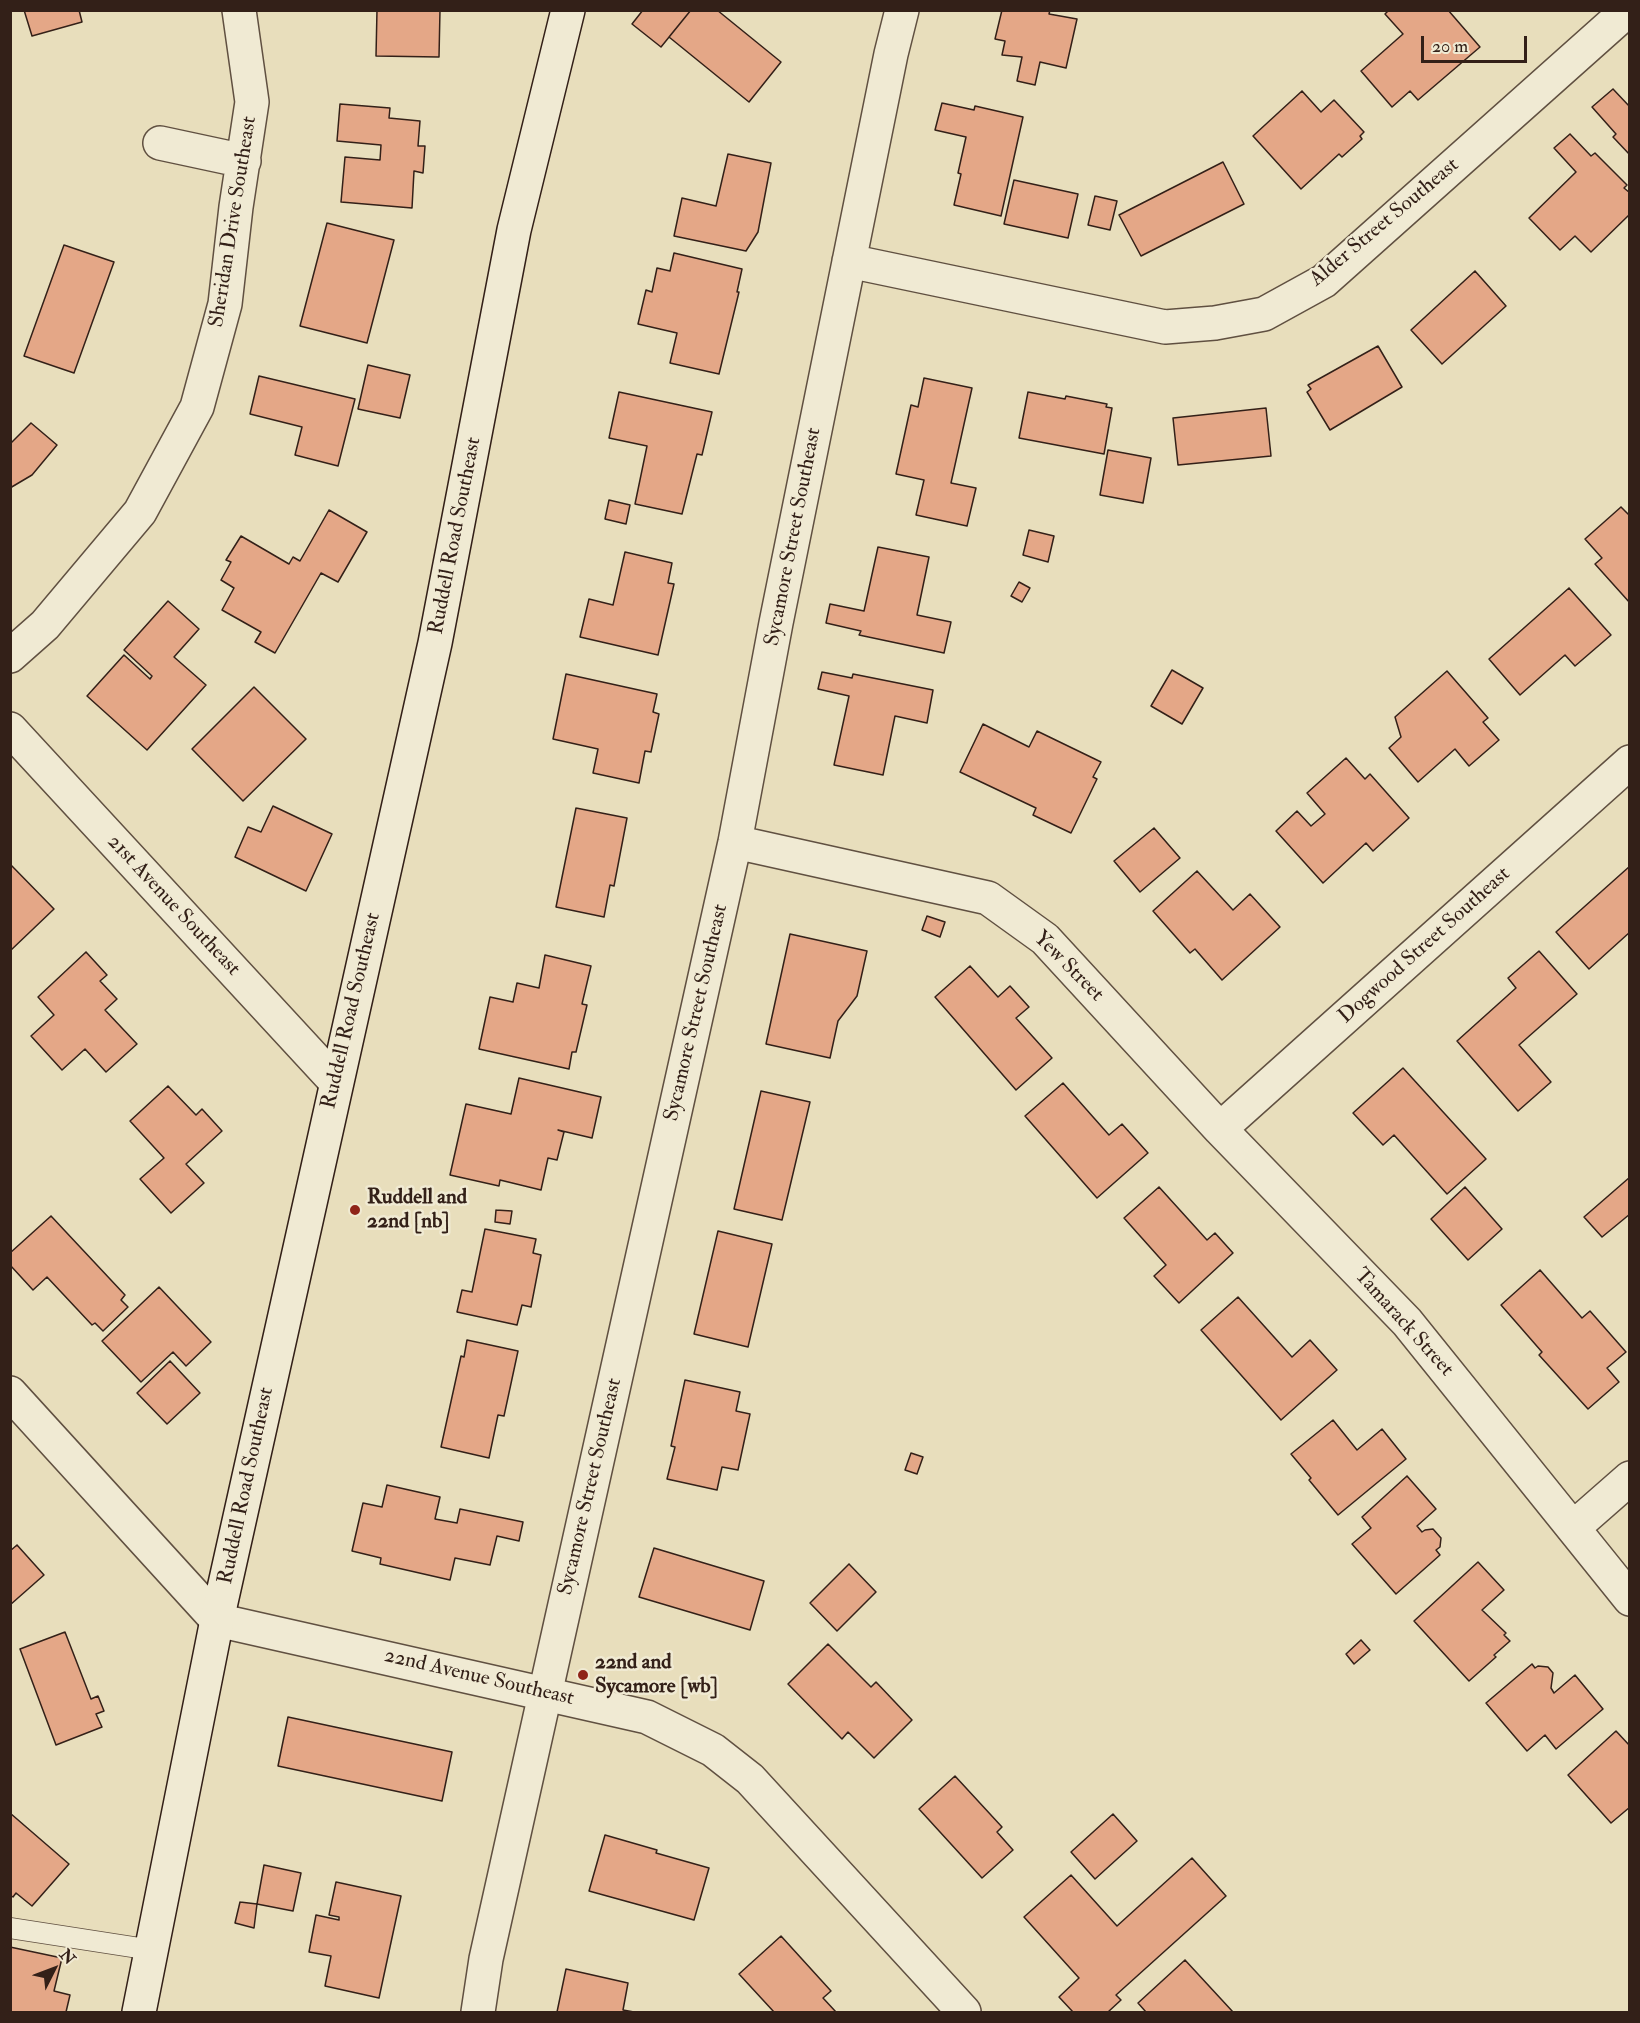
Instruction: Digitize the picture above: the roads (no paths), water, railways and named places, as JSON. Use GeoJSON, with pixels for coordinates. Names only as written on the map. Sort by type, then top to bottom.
{"type":"FeatureCollection","features":[{"type":"Feature","properties":{"kind":"street","name":"Sheridan Drive Southeast"},"geometry":{"type":"LineString","coordinates":[[10,656],[45,625],[140,512],[197,407],[225,304],[252,102],[239,10]]}},
{"type":"Feature","properties":{"kind":"street","name":"Ruddell Road Southeast"},"geometry":{"type":"LineString","coordinates":[[139,2013],[217,1620],[435,643],[514,230],[568,10]]}},
{"type":"Feature","properties":{"kind":"street","name":"Sycamore Street Southeast"},"geometry":{"type":"LineString","coordinates":[[478,2013],[486,1959],[735,842],[776,623],[891,54],[902,10]]}},
{"type":"Feature","properties":{"kind":"street","name":"Alder Street Southeast"},"geometry":{"type":"LineString","coordinates":[[849,261],[1166,327],[1215,323],[1264,314],[1324,281],[1628,10]]}},
{"type":"Feature","properties":{"kind":"street"},"geometry":{"type":"LineString","coordinates":[[159,143],[244,161]]}},
{"type":"Feature","properties":{"kind":"street","name":"21st Avenue Southeast"},"geometry":{"type":"LineString","coordinates":[[10,729],[336,1082]]}},
{"type":"Feature","properties":{"kind":"street","name":"Dogwood Street Southeast"},"geometry":{"type":"LineString","coordinates":[[1220,1129],[1629,762]]}},
{"type":"Feature","properties":{"kind":"street","name":"Yew Street"},"geometry":{"type":"LineString","coordinates":[[735,842],[988,898],[1045,939],[1220,1129]]}},
{"type":"Feature","properties":{"kind":"street","name":"Tamarack Street"},"geometry":{"type":"LineString","coordinates":[[1220,1129],[1407,1322],[1629,1599]]}},
{"type":"Feature","properties":{"kind":"street"},"geometry":{"type":"LineString","coordinates":[[10,1393],[217,1620]]}},
{"type":"Feature","properties":{"kind":"street"},"geometry":{"type":"LineString","coordinates":[[1573,1528],[1629,1478]]}},
{"type":"Feature","properties":{"kind":"street","name":"22nd Avenue Southeast"},"geometry":{"type":"LineString","coordinates":[[217,1620],[647,1717],[713,1750],[750,1779],[964,2013]]}},
{"type":"Feature","properties":{"kind":"lane"},"geometry":{"type":"LineString","coordinates":[[10,1928],[152,1950]]}},
{"type":"Feature","properties":{"kind":"place","name":"Ruddell and 22nd [nb]"},"geometry":{"type":"Point","coordinates":[355,1210]}},
{"type":"Feature","properties":{"kind":"place","name":"22nd and Sycamore [wb]"},"geometry":{"type":"Point","coordinates":[583,1675]}}]}
